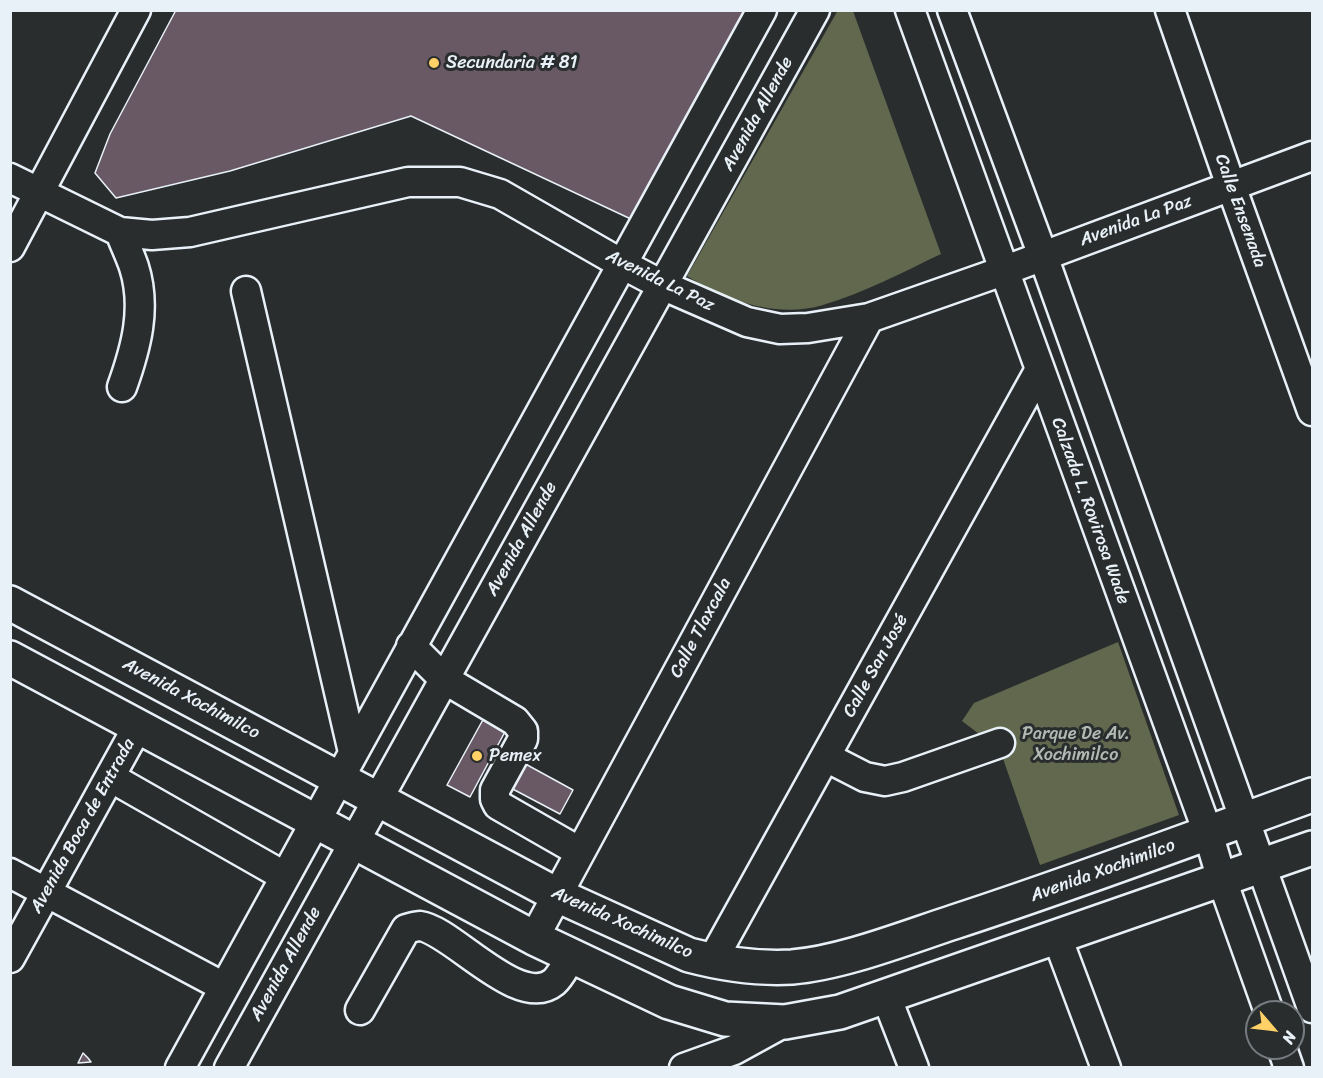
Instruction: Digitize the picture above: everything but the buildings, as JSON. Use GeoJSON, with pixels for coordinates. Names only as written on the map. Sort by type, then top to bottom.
{"type":"FeatureCollection","features":[{"type":"Feature","properties":{"kind":"main road","name":"Avenida Xochimilco"},"geometry":{"type":"LineString","coordinates":[[10,603],[345,765],[377,800],[557,895],[689,955],[712,961],[756,967],[794,967],[845,956],[1047,892],[1312,795]]}},
{"type":"Feature","properties":{"kind":"main road"},"geometry":{"type":"LineString","coordinates":[[10,658],[534,938],[669,1002],[725,1019],[785,1022],[840,1012],[1312,848]]}},
{"type":"Feature","properties":{"kind":"street"},"geometry":{"type":"LineString","coordinates":[[10,247],[136,10]]}},
{"type":"Feature","properties":{"kind":"street"},"geometry":{"type":"LineString","coordinates":[[180,1068],[762,10]]}},
{"type":"Feature","properties":{"kind":"street","name":"Avenida Allende"},"geometry":{"type":"LineString","coordinates":[[229,1068],[815,10]]}},
{"type":"Feature","properties":{"kind":"street","name":"Calzada L. Rovirosa Wade"},"geometry":{"type":"LineString","coordinates":[[910,10],[1208,833],[1222,880],[1265,1000]]}},
{"type":"Feature","properties":{"kind":"street"},"geometry":{"type":"LineString","coordinates":[[952,10],[1043,256],[1312,1008]]}},
{"type":"Feature","properties":{"kind":"street","name":"Calle Ensenada"},"geometry":{"type":"LineString","coordinates":[[1170,10],[1312,411]]}},
{"type":"Feature","properties":{"kind":"street","name":"Avenida La Paz"},"geometry":{"type":"LineString","coordinates":[[10,178],[120,232],[152,235],[190,232],[408,182],[460,182],[500,194],[662,285],[747,322],[780,328],[808,328],[869,318],[1003,271],[1312,156]]}},
{"type":"Feature","properties":{"kind":"street"},"geometry":{"type":"LineString","coordinates":[[120,232],[134,269],[140,309],[136,349],[122,387]]}},
{"type":"Feature","properties":{"kind":"street"},"geometry":{"type":"LineString","coordinates":[[246,291],[345,765]]}},
{"type":"Feature","properties":{"kind":"street","name":"Calle Tlaxcala"},"geometry":{"type":"LineString","coordinates":[[534,938],[869,318]]}},
{"type":"Feature","properties":{"kind":"street","name":"Calle San José"},"geometry":{"type":"LineString","coordinates":[[712,961],[1039,371]]}},
{"type":"Feature","properties":{"kind":"street"},"geometry":{"type":"LineString","coordinates":[[411,646],[444,679],[514,721],[523,730],[522,739],[495,790],[498,805],[580,852]]}},
{"type":"Feature","properties":{"kind":"street","name":"Avenida Boca de Entrada"},"geometry":{"type":"LineString","coordinates":[[10,958],[138,726]]}},
{"type":"Feature","properties":{"kind":"street"},"geometry":{"type":"LineString","coordinates":[[826,757],[865,777],[885,781],[903,777],[1000,743]]}},
{"type":"Feature","properties":{"kind":"street"},"geometry":{"type":"LineString","coordinates":[[110,777],[284,876]]}},
{"type":"Feature","properties":{"kind":"street"},"geometry":{"type":"LineString","coordinates":[[10,873],[224,987]]}},
{"type":"Feature","properties":{"kind":"street"},"geometry":{"type":"LineString","coordinates":[[360,1010],[406,929],[418,926],[434,931],[485,967],[521,985],[541,989],[554,982],[572,956]]}},
{"type":"Feature","properties":{"kind":"street"},"geometry":{"type":"LineString","coordinates":[[1057,937],[1106,1068]]}},
{"type":"Feature","properties":{"kind":"street"},"geometry":{"type":"LineString","coordinates":[[886,996],[914,1068]]}},
{"type":"Feature","properties":{"kind":"street"},"geometry":{"type":"LineString","coordinates":[[684,1068],[737,1059],[785,1022]]}},
{"type":"Feature","properties":{"kind":"green space"},"geometry":{"type":"Polygon","coordinates":[[[838,10],[853,11],[941,254],[868,288],[823,305],[805,309],[787,310],[752,305],[718,293],[687,276],[838,10]]]}},
{"type":"Feature","properties":{"kind":"green space","name":"Parque De Av. Xochimilco"},"geometry":{"type":"Polygon","coordinates":[[[1118,642],[1179,815],[1040,865],[1000,750],[962,721],[974,703],[1118,642]]]}},
{"type":"Feature","properties":{"kind":"place","name":"Secundaria # 81"},"geometry":{"type":"Point","coordinates":[434,63]}},
{"type":"Feature","properties":{"kind":"place","name":"Pemex"},"geometry":{"type":"Point","coordinates":[477,756]}}]}
